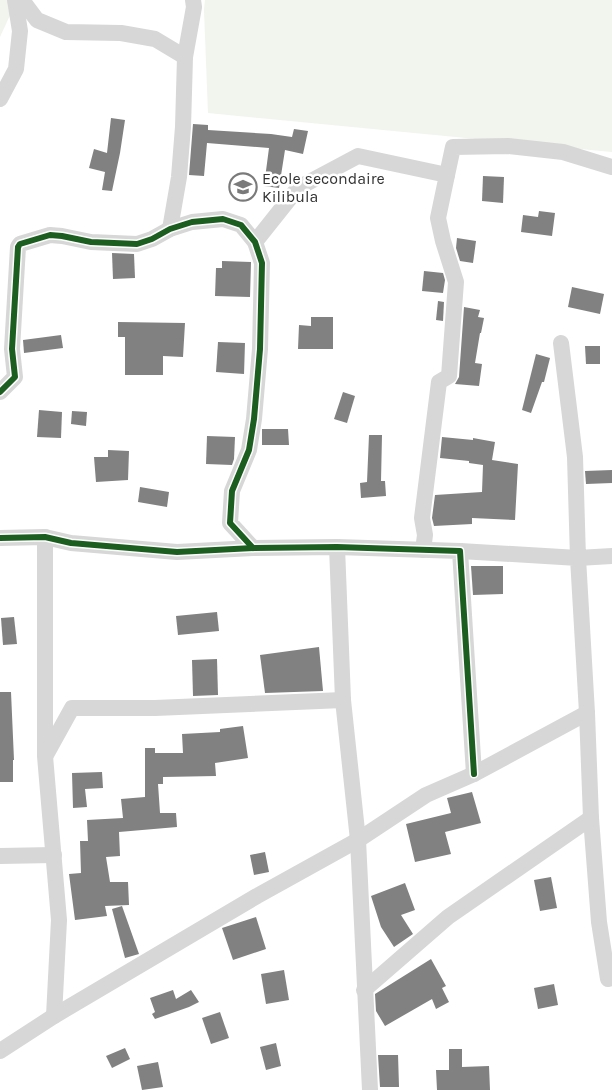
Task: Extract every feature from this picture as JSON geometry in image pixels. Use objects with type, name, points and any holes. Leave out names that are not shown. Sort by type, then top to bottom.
[{"type":"street","points":[[0,99],[16,69],[20,31],[15,0]]},
{"type":"street","points":[[22,0],[37,20],[66,32],[121,32],[155,39],[185,57]]},
{"type":"street","points":[[170,229],[183,127],[185,57],[194,7],[192,0]]},
{"type":"street","points":[[423,550],[425,535],[422,518],[439,382],[449,376],[456,282],[438,218],[453,147],[508,146],[563,152],[612,167]]},
{"type":"street","points":[[255,242],[298,188],[358,156],[447,176]]},
{"type":"street","points":[[0,392],[15,377],[12,350],[18,247],[20,244],[50,235],[92,242],[137,244],[152,239],[170,229],[192,222],[223,219],[241,224],[255,242],[262,263],[260,349],[254,420],[249,450],[232,491],[230,524],[253,548]]},
{"type":"street","points":[[561,343],[575,457],[591,818],[599,922],[608,979],[612,978]]},
{"type":"street","points":[[0,538],[45,538],[71,543],[177,552],[253,548],[337,547],[460,551],[578,558],[612,556]]},
{"type":"street","points":[[45,538],[46,756],[59,920],[54,1016]]},
{"type":"street","points":[[337,547],[343,700],[358,840],[370,1090]]},
{"type":"street","points":[[460,551],[474,774]]},
{"type":"street","points":[[46,756],[72,708],[155,708],[343,700]]},
{"type":"street","points":[[0,1051],[54,1016],[257,896],[358,840],[426,795],[474,774],[587,713]]},
{"type":"street","points":[[364,990],[448,917],[591,818]]},
{"type":"street","points":[[0,856],[54,855]]},
{"type":"shaded area","points":[[0,0],[17,0],[0,37]]},
{"type":"shaded area","points":[[205,0],[612,0],[612,152],[208,113]]},
{"type":"building","points":[[111,118],[125,120],[112,191],[102,190],[105,172],[89,168],[94,149],[107,153]]},
{"type":"building","points":[[193,124],[208,125],[208,130],[292,137],[294,129],[308,131],[303,154],[285,150],[279,188],[264,186],[269,148],[207,143],[204,176],[189,175]]},
{"type":"building","points":[[483,176],[504,177],[503,203],[482,201]]},
{"type":"building","points":[[539,211],[555,213],[552,236],[521,232],[523,215],[538,217]]},
{"type":"building","points":[[457,238],[476,241],[473,263],[460,261],[456,248]]},
{"type":"building","points":[[112,253],[134,254],[135,278],[113,279]]},
{"type":"building","points":[[222,261],[251,262],[250,297],[215,296],[216,268],[222,268]]},
{"type":"building","points":[[424,271],[443,273],[445,280],[443,293],[422,291]]},
{"type":"building","points":[[572,287],[604,294],[600,314],[568,307]]},
{"type":"building","points":[[438,301],[444,302],[443,321],[436,320]]},
{"type":"building","points":[[464,307],[480,310],[478,317],[484,318],[475,363],[482,364],[479,386],[455,384],[459,377]]},
{"type":"building","points":[[311,317],[333,317],[333,349],[298,349],[299,325],[311,326]]},
{"type":"building","points":[[118,322],[185,323],[183,357],[163,356],[163,375],[125,375],[125,337],[118,337]]},
{"type":"building","points":[[61,335],[63,348],[24,353],[23,340]]},
{"type":"building","points":[[218,342],[245,343],[244,374],[216,372]]},
{"type":"building","points":[[585,346],[600,346],[600,364],[586,364]]},
{"type":"building","points":[[536,354],[550,358],[544,382],[542,382],[531,413],[522,410]]},
{"type":"building","points":[[343,392],[355,396],[347,423],[334,419]]},
{"type":"building","points":[[39,410],[62,412],[61,438],[37,437]]},
{"type":"building","points":[[72,411],[87,412],[86,426],[71,424]]},
{"type":"building","points":[[262,429],[288,429],[289,445],[262,445]]},
{"type":"building","points":[[369,435],[382,435],[381,481],[385,481],[386,496],[361,498],[360,483],[367,482]]},
{"type":"building","points":[[207,436],[235,437],[232,465],[206,464]]},
{"type":"building","points":[[442,437],[473,440],[473,438],[495,442],[492,460],[518,464],[515,520],[472,518],[472,524],[434,526],[432,518],[435,495],[482,492],[483,465],[469,463],[469,461],[440,458]]},
{"type":"building","points":[[108,450],[129,451],[128,480],[96,482],[94,457],[108,457]]},
{"type":"building","points":[[612,470],[612,483],[586,484],[585,471]]},
{"type":"building","points":[[140,487],[169,492],[167,507],[138,502]]},
{"type":"building","points":[[471,566],[503,566],[503,594],[473,595]]},
{"type":"building","points":[[217,612],[219,631],[178,635],[176,616]]},
{"type":"building","points":[[14,617],[17,644],[3,645],[1,618]]},
{"type":"building","points":[[319,647],[323,691],[265,693],[260,655]]},
{"type":"building","points":[[217,659],[218,695],[193,696],[192,660]]},
{"type":"building","points":[[0,692],[11,692],[13,782],[0,782]]},
{"type":"building","points":[[243,726],[248,758],[215,763],[216,776],[163,777],[163,784],[158,784],[160,813],[176,813],[177,827],[119,832],[120,856],[106,857],[110,882],[128,882],[129,905],[105,906],[107,916],[75,920],[69,874],[81,873],[80,841],[88,841],[87,820],[123,818],[121,799],[145,797],[145,748],[155,748],[155,753],[183,753],[182,734],[220,732],[220,729]]},
{"type":"building","points":[[102,772],[103,788],[85,789],[87,807],[73,808],[72,773]]},
{"type":"building","points":[[472,792],[481,823],[445,832],[451,854],[415,862],[406,824],[451,813],[447,798]]},
{"type":"building","points":[[265,852],[269,872],[254,875],[250,855]]},
{"type":"building","points":[[551,877],[557,908],[540,911],[534,880]]},
{"type":"building","points":[[405,883],[415,910],[401,915],[413,934],[394,947],[381,927],[371,896]]},
{"type":"building","points":[[122,906],[139,954],[125,958],[112,909]]},
{"type":"building","points":[[256,917],[266,949],[233,960],[222,928]]},
{"type":"building","points":[[431,959],[446,986],[442,988],[449,1002],[436,1009],[432,999],[385,1026],[376,1011],[375,994]]},
{"type":"building","points":[[284,970],[289,1000],[266,1004],[261,974]]},
{"type":"building","points":[[554,984],[558,1005],[538,1009],[534,988]]},
{"type":"building","points":[[173,990],[176,999],[191,990],[199,1002],[155,1019],[152,1014],[155,1012],[150,998]]},
{"type":"building","points":[[220,1012],[229,1038],[211,1044],[202,1018]]},
{"type":"building","points":[[276,1043],[281,1066],[266,1070],[260,1047]]},
{"type":"building","points":[[125,1048],[130,1059],[112,1068],[106,1056]]},
{"type":"building","points":[[449,1049],[462,1049],[462,1067],[489,1066],[490,1090],[437,1090],[436,1070],[449,1070]]},
{"type":"building","points":[[378,1055],[398,1055],[399,1087],[380,1087]]},
{"type":"building","points":[[158,1062],[163,1087],[142,1090],[137,1066]]},
{"type":"cycle path","points":[[0,392],[15,377],[12,349],[18,247],[20,244],[50,235],[91,242],[137,244],[152,239],[170,229],[192,222],[223,219],[241,225],[255,242],[262,263],[260,349],[254,419],[249,450],[232,491],[230,523],[253,548]]},
{"type":"cycle path","points":[[0,538],[45,537],[71,543],[177,552],[253,548],[337,547],[460,551],[474,774]]},
{"type":"place","name":"Ecole secondaire Kilibula","points":[[243,187]]}]
